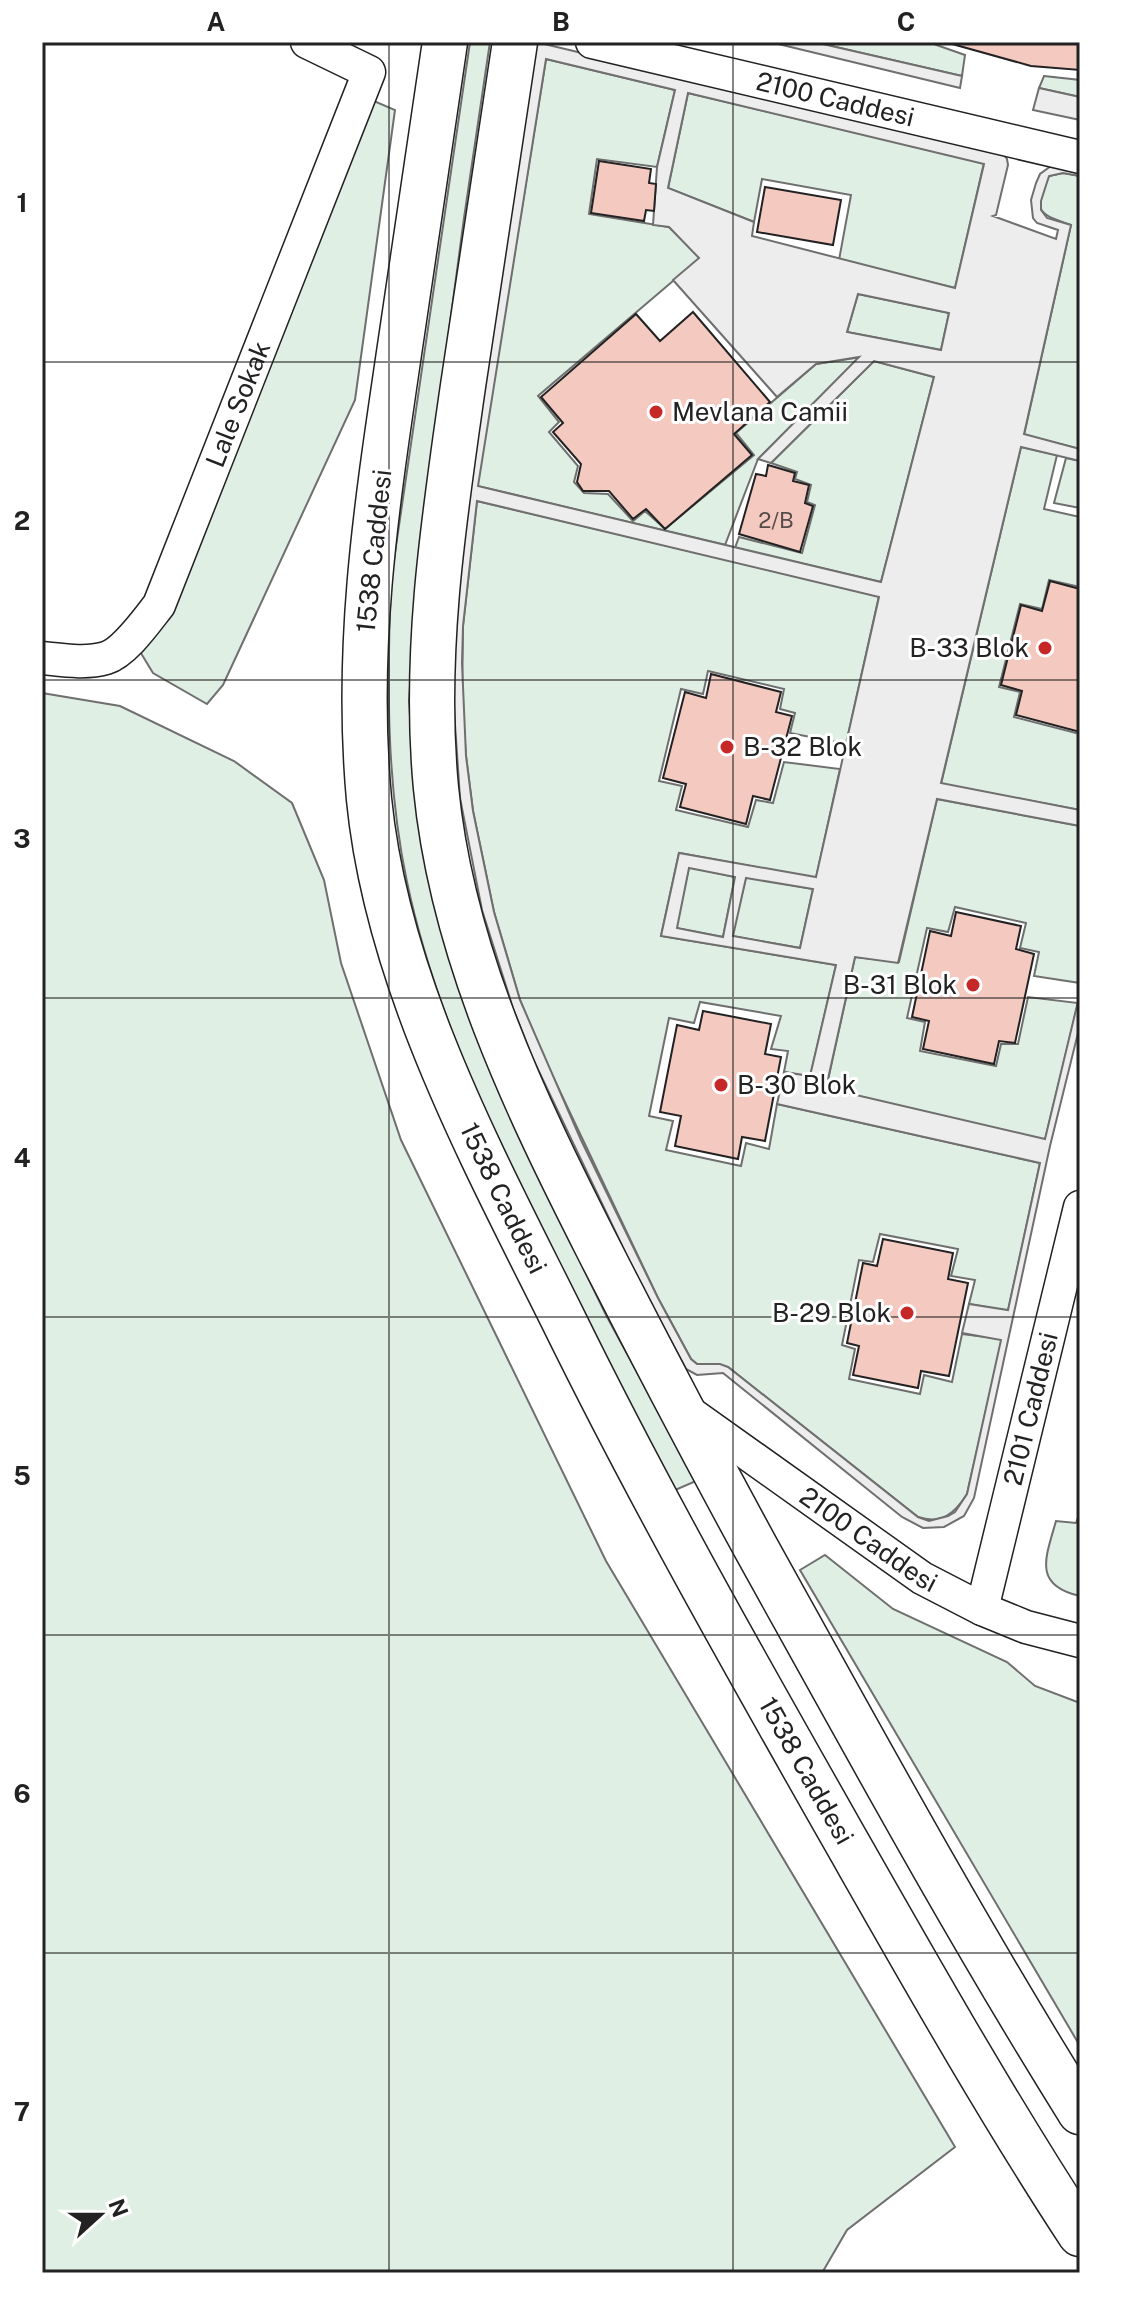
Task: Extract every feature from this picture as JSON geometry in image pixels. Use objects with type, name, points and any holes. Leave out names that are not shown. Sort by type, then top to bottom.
[{"type":"main road","name":"1538 Caddesi","points":[[445,42],[372,543],[366,628],[365,731],[370,805],[393,921],[414,988],[477,1146],[625,1446],[948,2020],[1080,2234]]},
{"type":"main road","points":[[515,42],[448,490],[436,599],[431,719],[436,793],[450,875],[471,960],[496,1030],[573,1199],[676,1403],[958,1909],[1080,2112]]},
{"type":"street","name":"Lale Sokak","points":[[42,658],[80,661],[107,658],[135,634],[159,605],[369,72],[307,42]]},
{"type":"street","name":"2100 Caddesi","points":[[592,42],[1080,157]]},
{"type":"street","name":"2101 Caddesi","points":[[982,1609],[1080,1207]]},
{"type":"street","name":"2100 Caddesi","points":[[676,1403],[922,1578],[982,1609],[1026,1627],[1080,1641]]},
{"type":"green space","points":[[470,42],[490,42],[418,564],[409,701],[413,761],[435,896],[462,998],[506,1108],[606,1315],[696,1481],[673,1491],[533,1213],[469,1075],[450,1028],[419,931],[400,845],[390,732],[391,580]]},
{"type":"green space","points":[[814,42],[928,42],[965,55],[962,76]]},
{"type":"green space","points":[[546,59],[675,90],[657,167],[597,159],[589,214],[669,227],[700,258],[538,396],[559,422],[549,432],[578,466],[574,482],[584,493],[608,494],[633,521],[645,511],[665,529],[754,455],[736,433],[816,364],[861,357],[758,459],[725,545],[477,486]]},
{"type":"green space","points":[[1044,76],[1080,80],[1080,97],[1039,88]]},
{"type":"green space","points":[[688,93],[984,163],[955,288],[839,260],[851,195],[762,179],[754,222],[668,188]]},
{"type":"green space","points":[[367,98],[395,110],[355,400],[223,685],[207,704],[153,673],[136,645]]},
{"type":"green space","points":[[1063,173],[1080,176],[1080,449],[1024,435],[1071,225],[1045,214],[1041,210],[1041,197],[1049,176]]},
{"type":"green space","points":[[858,294],[949,313],[941,350],[847,332]]},
{"type":"green space","points":[[874,361],[934,377],[881,582],[735,548],[739,537],[802,553],[815,505],[807,502],[811,485],[795,479],[797,472],[771,463]]},
{"type":"green space","points":[[1021,447],[1057,455],[1044,509],[1080,517],[1080,587],[1049,580],[1042,609],[1020,604],[999,687],[1020,692],[1014,717],[1080,734],[1080,810],[941,784]]},
{"type":"green space","points":[[1066,458],[1080,461],[1080,508],[1054,503]]},
{"type":"green space","points":[[477,501],[879,596],[846,744],[790,733],[795,713],[780,709],[784,689],[708,671],[703,694],[681,689],[659,781],[682,786],[676,810],[748,827],[756,800],[773,803],[784,762],[840,769],[816,878],[679,853],[661,936],[836,965],[810,1077],[784,1072],[788,1051],[771,1049],[781,1016],[700,1002],[694,1023],[669,1018],[649,1116],[673,1121],[666,1150],[741,1166],[746,1143],[769,1149],[777,1104],[1040,1163],[1008,1311],[969,1304],[975,1280],[951,1276],[958,1249],[880,1234],[873,1262],[859,1260],[842,1345],[855,1349],[849,1379],[920,1394],[924,1375],[952,1382],[962,1334],[1002,1339],[967,1494],[947,1516],[934,1519],[918,1517],[728,1367],[697,1364],[691,1359],[658,1298],[545,1060],[520,1000],[494,912],[473,811],[466,756],[462,701],[463,626]]},
{"type":"green space","points":[[42,693],[120,706],[234,761],[292,803],[324,880],[341,963],[401,1140],[606,1561],[955,2147],[847,2230],[822,2273],[42,2273]]},
{"type":"green space","points":[[937,799],[1080,826],[1080,983],[1034,976],[1039,952],[1020,948],[1026,923],[955,907],[948,932],[927,928],[907,1018],[925,1022],[920,1051],[996,1066],[1001,1044],[1018,1044],[1028,997],[1078,1003],[1045,1140],[826,1089],[855,957],[899,962]]},
{"type":"green space","points":[[689,867],[735,877],[723,937],[676,928]]},
{"type":"green space","points":[[746,877],[813,889],[800,948],[732,936]]},
{"type":"green space","points":[[1080,1512],[1080,1596],[1055,1585],[1046,1568],[1056,1521],[1076,1523]]},
{"type":"green space","points":[[825,1555],[893,1609],[1007,1662],[1035,1686],[1080,1703],[1080,2046],[800,1570]]},
{"type":"shaded area","points":[[536,42],[1003,154],[1008,165],[996,215],[993,216],[1056,239],[1058,230],[1037,223],[1033,218],[1031,200],[1036,183],[1040,174],[1051,166],[1080,168],[1080,176],[1063,173],[1049,176],[1041,201],[1041,210],[1047,218],[1071,225],[1024,434],[1080,449],[1080,461],[1021,447],[941,783],[1080,810],[1080,826],[937,799],[898,963],[855,957],[826,1088],[1045,1139],[1080,993],[1080,1025],[1050,1146],[974,1498],[964,1516],[944,1527],[923,1528],[902,1517],[723,1373],[697,1375],[686,1369],[639,1281],[533,1059],[513,1008],[482,910],[460,798],[453,695],[454,643],[469,483]],"holes":[[[546,59],[675,90],[657,167],[653,225],[669,227],[699,258],[673,280],[777,397],[816,364],[859,357],[758,459],[771,463],[874,361],[934,377],[881,582],[478,486]],[[688,93],[984,164],[955,288],[752,236],[754,222],[668,188]],[[858,294],[949,313],[941,350],[847,332]],[[477,501],[879,597],[816,877],[679,853],[661,936],[836,965],[810,1076],[784,1072],[777,1104],[1040,1163],[1008,1310],[969,1304],[962,1333],[1001,1340],[967,1494],[955,1512],[929,1521],[918,1517],[728,1367],[697,1364],[691,1359],[581,1140],[520,1000],[494,912],[473,811],[466,756],[463,626]],[[689,868],[735,877],[723,937],[677,928]],[[746,878],[813,889],[800,948],[733,936]]]},
{"type":"shaded area","points":[[770,42],[814,42],[962,76],[960,88]]},
{"type":"shaded area","points":[[1039,88],[1080,97],[1080,120],[1033,110]]},
{"type":"building","points":[[945,42],[1080,42],[1080,70],[1031,66]]},
{"type":"building","points":[[599,161],[651,169],[649,183],[656,184],[654,211],[646,210],[644,221],[591,213]]},
{"type":"building","points":[[765,187],[841,200],[833,245],[757,232]]},
{"type":"building","name":"Mevlana Camii","points":[[693,312],[770,402],[734,434],[752,455],[665,529],[646,509],[633,519],[609,491],[583,491],[577,482],[581,464],[553,432],[563,423],[541,397],[636,314],[660,341]]},
{"type":"building","points":[[768,465],[795,473],[793,481],[809,485],[805,503],[813,506],[800,552],[739,534],[756,474],[766,476]]},
{"type":"building","name":"B-33 Blok","points":[[1050,581],[1080,589],[1080,732],[1016,715],[1022,691],[1001,685],[1021,605],[1042,611]]},
{"type":"building","name":"B-32 Blok","points":[[711,674],[781,692],[776,712],[792,716],[770,800],[753,796],[746,824],[680,807],[686,784],[663,778],[685,692],[706,698]]},
{"type":"building","name":"B-31 Blok","points":[[956,912],[1021,926],[1016,949],[1034,954],[1015,1043],[999,1041],[994,1064],[923,1049],[929,1021],[912,1017],[930,931],[951,936]]},
{"type":"building","name":"B-30 Blok","points":[[703,1011],[771,1024],[765,1054],[781,1057],[765,1141],[742,1137],[738,1159],[675,1146],[681,1116],[660,1112],[677,1025],[699,1030]]},
{"type":"building","name":"B-29 Blok","points":[[883,1239],[953,1253],[948,1279],[968,1283],[949,1376],[921,1371],[918,1388],[853,1375],[859,1346],[847,1343],[863,1263],[877,1266]]},
{"type":"place","name":"Mevlana Camii","points":[[656,412]]},
{"type":"place","name":"B-33 Blok","points":[[1045,648]]},
{"type":"place","name":"B-32 Blok","points":[[727,747]]},
{"type":"place","name":"B-31 Blok","points":[[973,985]]},
{"type":"place","name":"B-30 Blok","points":[[721,1085]]},
{"type":"place","name":"B-29 Blok","points":[[907,1313]]}]
